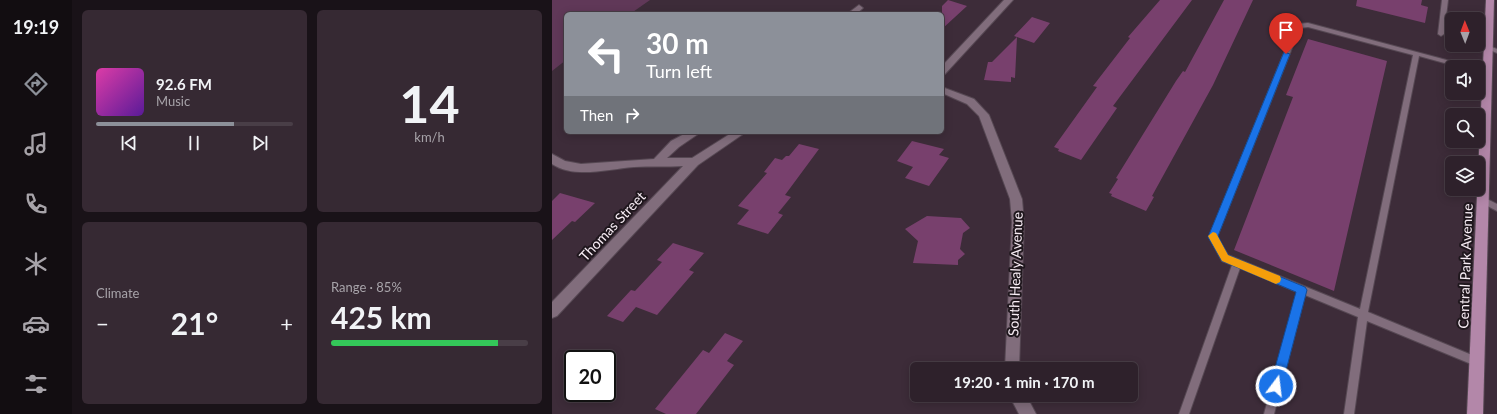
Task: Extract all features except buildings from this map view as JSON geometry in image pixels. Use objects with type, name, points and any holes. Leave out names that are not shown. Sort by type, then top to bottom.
[{"type":"main road","name":"Central Park Avenue","points":[[1485,67],[1493,49],[1490,0]]},
{"type":"main road","name":"Central Park Avenue","points":[[1475,414],[1483,200],[1483,100]]},
{"type":"street","points":[[944,70],[1009,0]]},
{"type":"street","points":[[854,12],[859,8]]},
{"type":"street","name":"South Healy Avenue","points":[[944,91],[974,102],[979,107],[986,121],[1016,199],[1018,222],[1012,362]]},
{"type":"street","points":[[657,162],[675,144],[692,134]]},
{"type":"street","name":"Thomas Street","points":[[552,312],[694,162],[739,134]]},
{"type":"street","points":[[552,158],[562,165],[581,168],[657,162],[694,162]]},
{"type":"street","points":[[1021,402],[1028,414]]},
{"type":"lane","points":[[1441,34],[1445,0]]},
{"type":"lane","points":[[1445,61],[1308,24],[1298,26],[1213,237],[1225,258],[1476,361]]},
{"type":"lane","points":[[1349,414],[1363,315],[1416,54]]},
{"type":"lane","points":[[1483,200],[1497,208]]},
{"type":"lane","points":[[1184,414],[1237,263]]},
{"type":"lane","points":[[1269,414],[1302,290]]},
{"type":"shaded area","points":[[552,0],[650,0],[633,12],[564,12],[564,62],[552,71]]},
{"type":"slow traffic","points":[[1213,236],[1225,258],[1276,279]]},
{"type":"route","points":[[1276,386],[1302,290],[1225,258],[1213,237],[1286,54]]}]
